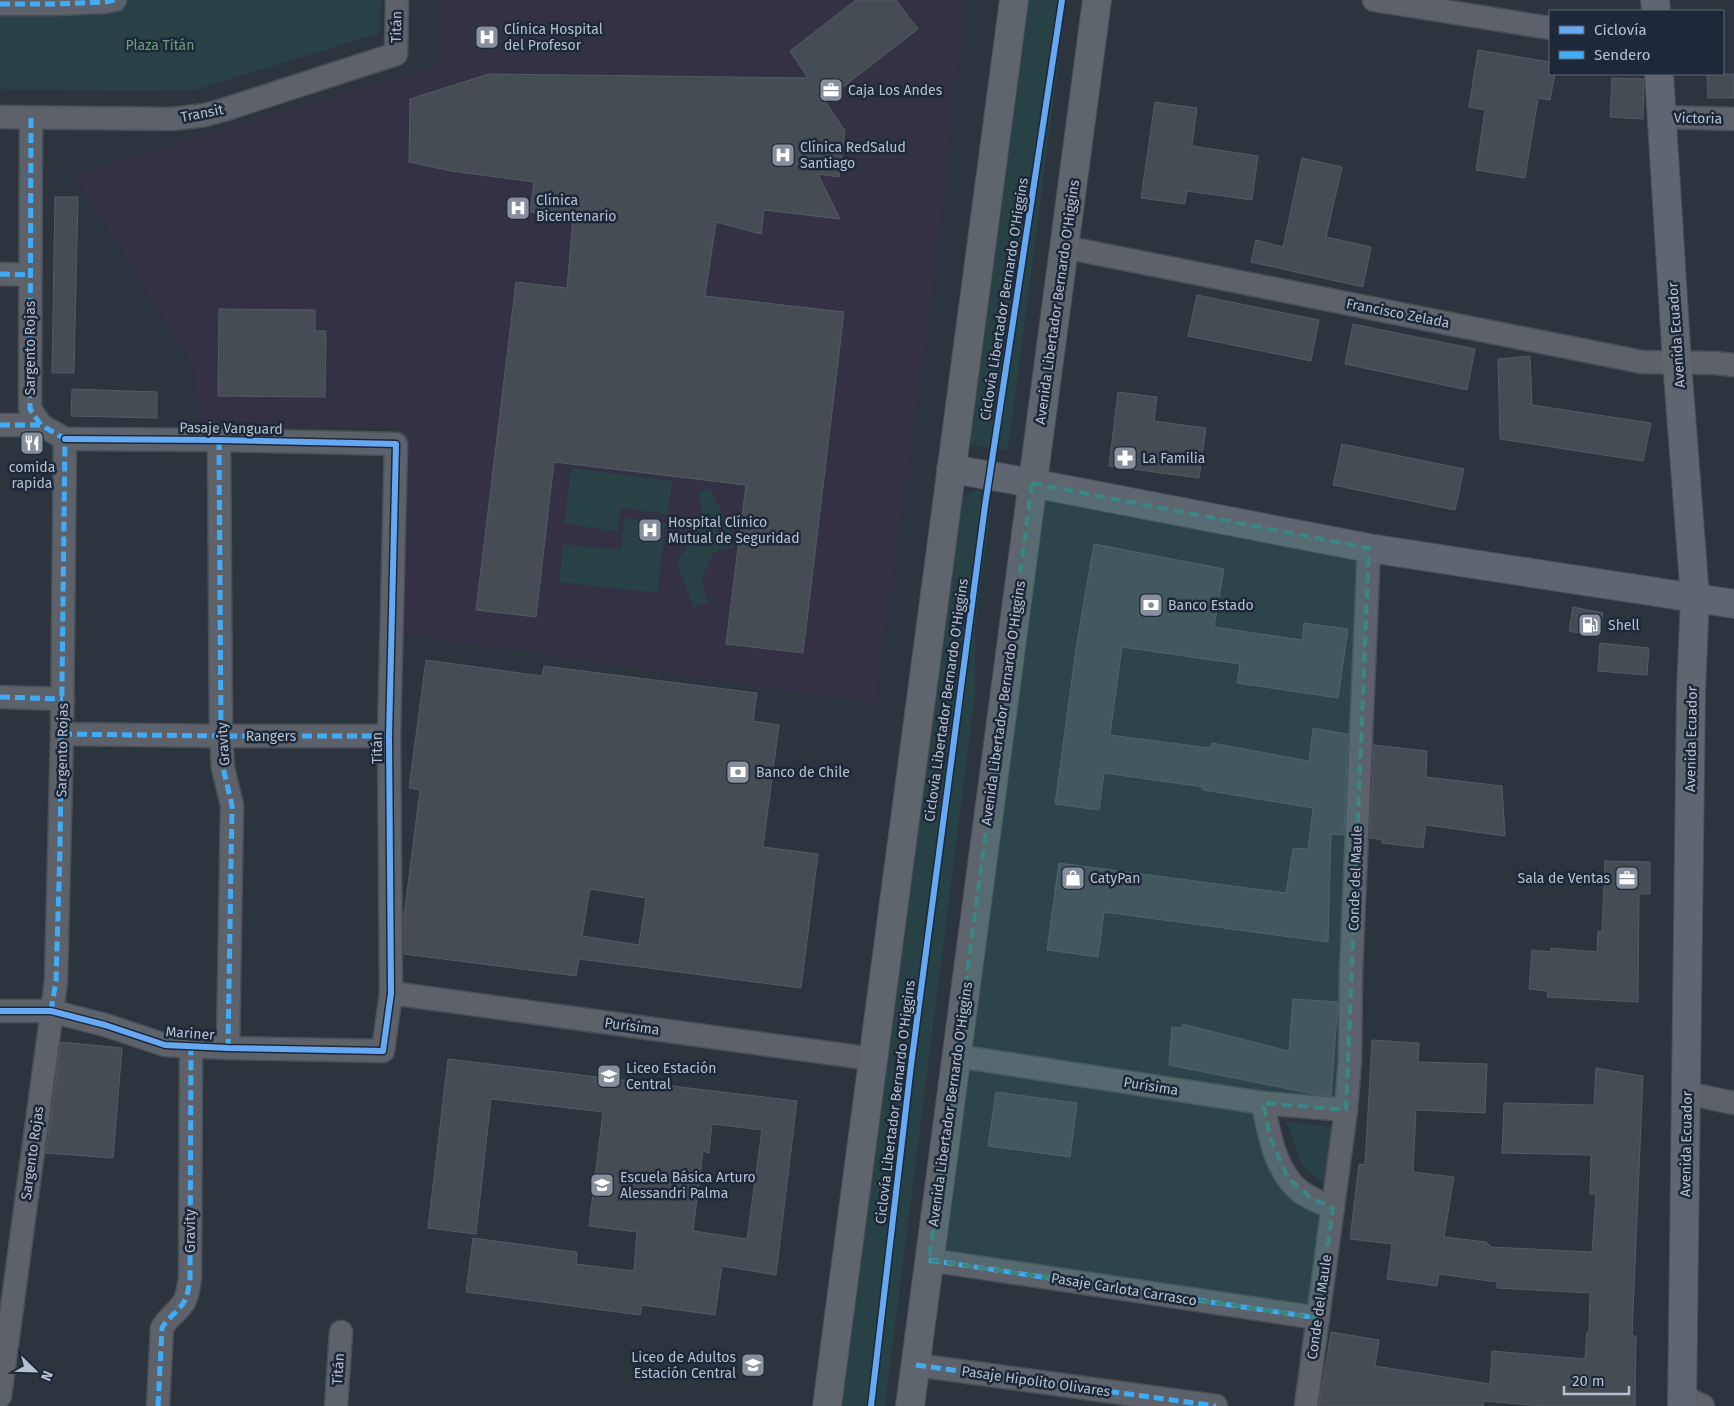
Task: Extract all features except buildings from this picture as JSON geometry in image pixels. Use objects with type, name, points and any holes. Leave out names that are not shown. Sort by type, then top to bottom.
[{"type":"main road","points":[[827,1406],[1014,0]]},
{"type":"main road","name":"Avenida Libertador Bernardo O'Higgins","points":[[910,1406],[1097,0]]},
{"type":"main road","name":"Avenida Ecuador","points":[[1659,75],[1677,362],[1695,597],[1691,691],[1686,1093],[1689,1403]]},
{"type":"main road","points":[[951,469],[1369,548],[1734,604]]},
{"type":"street","points":[[0,4],[105,2],[115,0]]},
{"type":"street","name":"Titán","points":[[396,54],[397,0]]},
{"type":"street","points":[[1374,0],[1549,28]]},
{"type":"street","name":"Transit","points":[[0,117],[172,119],[205,115],[396,54]]},
{"type":"street","name":"Victoria","points":[[1662,117],[1734,119]]},
{"type":"street","name":"Sargento Rojas","points":[[31,118],[30,409],[41,425]]},
{"type":"street","name":"Francisco Zelada","points":[[1064,247],[1642,362],[1714,362],[1734,365]]},
{"type":"street","points":[[0,274],[30,274]]},
{"type":"street","points":[[0,425],[41,425],[66,439]]},
{"type":"street","name":"Sargento Rojas","points":[[0,1396],[56,981],[63,699],[66,439]]},
{"type":"street","name":"Pasaje Vanguard","points":[[66,439],[396,444]]},
{"type":"street","name":"Gravity","points":[[219,440],[221,736],[224,768],[232,805],[228,1048]]},
{"type":"street","name":"Titán","points":[[383,1051],[391,994],[389,736],[396,444]]},
{"type":"street","name":"Conde del Maule","points":[[1306,1406],[1346,1110],[1350,1060],[1351,974],[1369,548]]},
{"type":"street","points":[[0,697],[63,699]]},
{"type":"street","name":"Rangers","points":[[62,734],[389,736]]},
{"type":"street","name":"Purísima","points":[[391,994],[874,1059]]},
{"type":"street","name":"Mariner","points":[[0,1011],[51,1011],[105,1025],[164,1045],[383,1051]]},
{"type":"street","name":"Gravity","points":[[158,1406],[162,1328],[165,1322],[184,1303],[190,1278],[191,1047]]},
{"type":"street","name":"Purísima","points":[[957,1056],[1263,1103],[1346,1110]]},
{"type":"street","points":[[1686,1093],[1734,1103]]},
{"type":"street","points":[[1263,1103],[1271,1140],[1288,1178],[1299,1190],[1333,1208]]},
{"type":"street","name":"Pasaje Carlota Carrasco","points":[[930,1260],[1318,1318]]},
{"type":"street","name":"Titán","points":[[336,1406],[341,1332]]},
{"type":"street","name":"Pasaje Hipolito Olivares","points":[[916,1365],[1216,1406]]},
{"type":"highlighted area","points":[[1032,483],[1369,548],[1346,1110],[1263,1103],[1271,1140],[1288,1178],[1311,1198],[1333,1208],[1318,1318],[929,1260]]},
{"type":"shaded area","points":[[441,0],[965,0],[932,300],[875,704],[400,633],[402,428],[198,429],[194,368],[73,174],[440,64]]},
{"type":"green space","name":"Plaza Titán","points":[[0,0],[381,0],[380,33],[191,91],[0,89]]},
{"type":"green space","points":[[1024,0],[1059,0],[1060,53],[1008,450],[969,445],[966,437]]},
{"type":"green space","points":[[571,468],[672,481],[668,514],[621,508],[618,531],[564,524]]},
{"type":"green space","points":[[710,488],[735,539],[733,547],[713,553],[701,581],[708,602],[694,608],[679,569],[679,559],[703,517],[698,493]]},
{"type":"green space","points":[[977,490],[987,496],[991,508],[975,627],[975,695],[885,1406],[837,1406],[959,505],[965,496]]},
{"type":"green space","points":[[624,518],[665,523],[658,593],[559,582],[563,544],[621,550]]},
{"type":"green space","points":[[1286,1121],[1331,1127],[1324,1184],[1302,1165]]},
{"type":"marked path","points":[[0,4],[56,4],[115,0]]},
{"type":"marked path","points":[[31,118],[30,409],[41,425],[65,439]]},
{"type":"marked path","points":[[0,274],[30,275]]},
{"type":"marked path","points":[[0,425],[41,425]]},
{"type":"marked path","points":[[51,1011],[56,981],[60,849],[65,439]]},
{"type":"marked path","points":[[219,440],[221,736],[223,768],[232,805],[228,1048]]},
{"type":"marked path","points":[[0,697],[63,699]]},
{"type":"marked path","points":[[62,734],[389,736]]},
{"type":"marked path","points":[[158,1406],[162,1328],[184,1302],[190,1277],[191,1047]]},
{"type":"marked path","points":[[929,1260],[1318,1318]]},
{"type":"marked path","points":[[916,1365],[1216,1406]]},
{"type":"cycle path","name":"Ciclovía Libertador Bernardo O'Higgins","points":[[871,1406],[911,1065],[985,506],[1062,0]]},
{"type":"cycle path","points":[[0,1011],[51,1011],[105,1025],[165,1045],[383,1051],[391,993],[389,736],[396,444],[65,439]]},
{"type":"place","name":"Clínica Hospital del Profesor","points":[[487,37]]},
{"type":"place","name":"Caja Los Andes","points":[[831,90]]},
{"type":"place","name":"Clínica RedSalud Santiago","points":[[783,155]]},
{"type":"place","name":"Clínica Bicentenario","points":[[518,208]]},
{"type":"place","name":"comida rapida","points":[[32,443]]},
{"type":"place","name":"La Familia","points":[[1125,458]]},
{"type":"place","name":"Hospital Clínico Mutual de Seguridad","points":[[650,530]]},
{"type":"place","name":"Banco Estado","points":[[1151,605]]},
{"type":"place","name":"Shell","points":[[1590,625]]},
{"type":"place","name":"Banco de Chile","points":[[738,772]]},
{"type":"place","name":"CatyPan","points":[[1073,878]]},
{"type":"place","name":"Sala de Ventas","points":[[1627,878]]},
{"type":"place","name":"Liceo Estación Central","points":[[609,1076]]},
{"type":"place","name":"Escuela Básica Arturo Alessandri Palma","points":[[602,1185]]},
{"type":"place","name":"Liceo de Adultos Estación Central","points":[[753,1365]]}]
